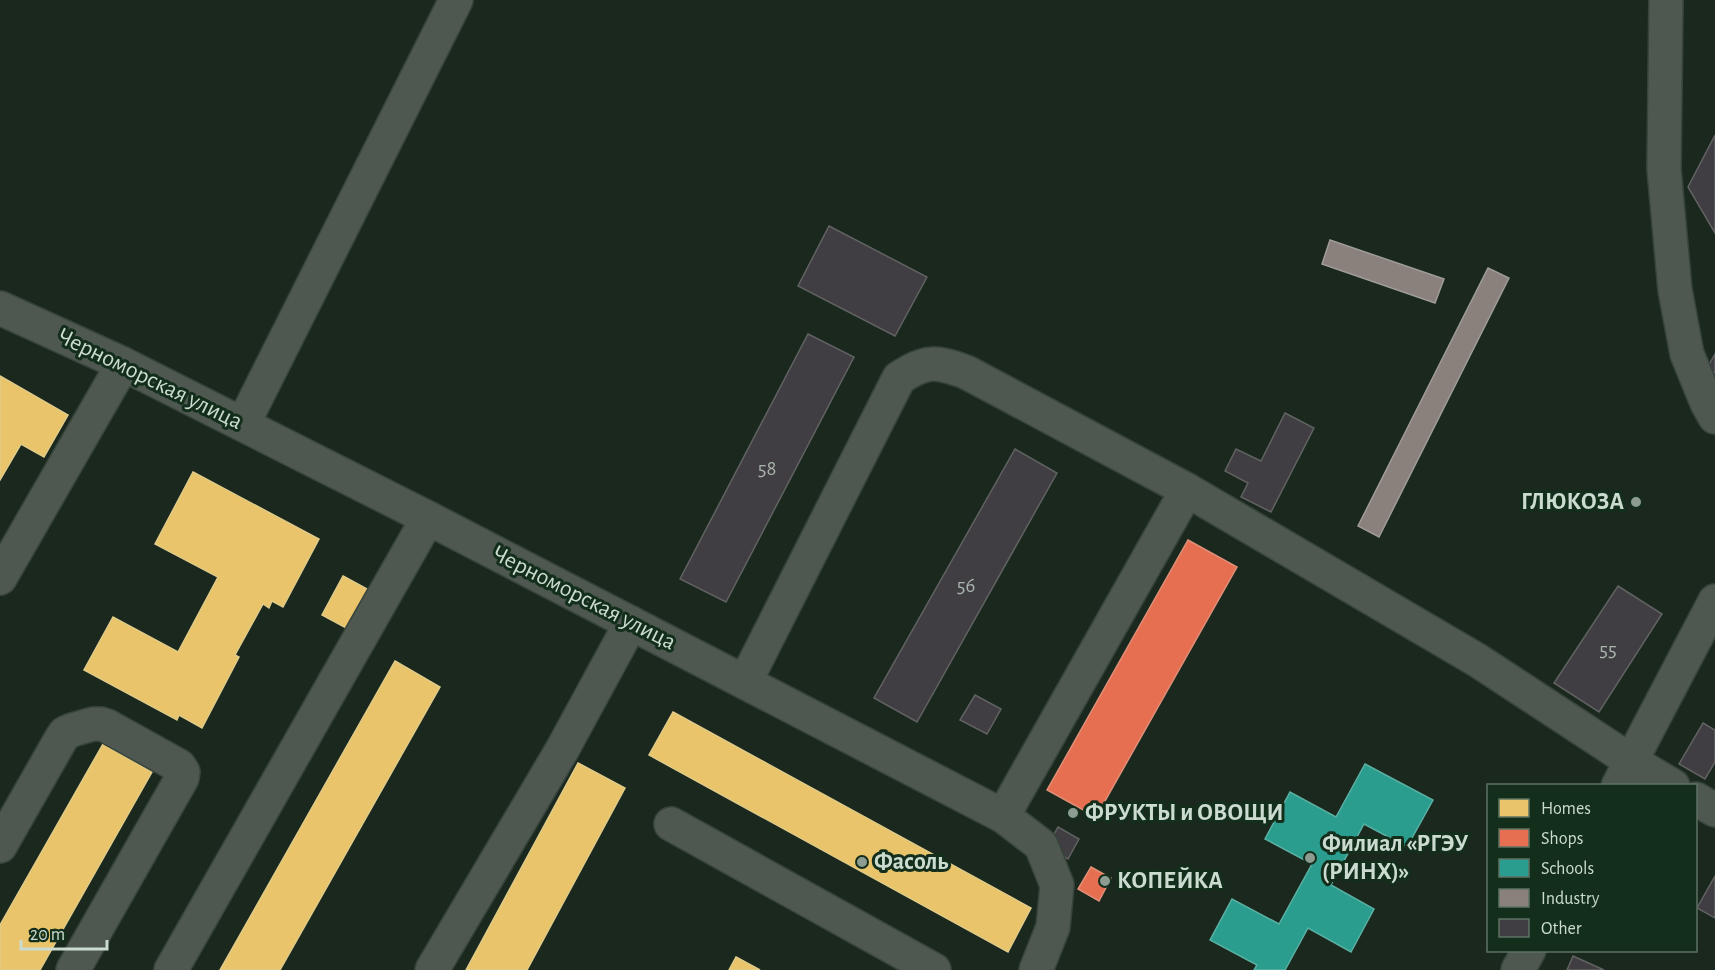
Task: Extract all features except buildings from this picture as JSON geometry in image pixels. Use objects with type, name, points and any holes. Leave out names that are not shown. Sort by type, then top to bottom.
[{"type":"street","points":[[243,424],[456,0]]},
{"type":"street","points":[[1666,0],[1664,169],[1676,290],[1687,354],[1707,404],[1715,417]]},
{"type":"street","name":"Черноморская улица","points":[[0,308],[123,364],[243,424],[1003,816],[1041,845],[1058,885],[1053,927],[1036,970]]},
{"type":"street","points":[[745,682],[899,378],[918,366],[942,363],[966,372],[1187,490],[1477,660],[1625,773],[1666,784]]},
{"type":"street","points":[[0,578],[123,364]]},
{"type":"street","points":[[1003,816],[1187,490]]},
{"type":"street","points":[[171,970],[428,518]]},
{"type":"street","points":[[1625,773],[1715,602]]},
{"type":"street","points":[[432,970],[562,750],[631,623]]},
{"type":"street","points":[[0,846],[61,739],[65,733],[72,730],[93,724],[107,726],[179,766],[183,772],[182,778],[73,970]]},
{"type":"street","points":[[1697,800],[1715,810]]},
{"type":"street","points":[[672,824],[934,970]]},
{"type":"street","points":[[1518,970],[1527,952]]},
{"type":"place","name":"ГЛЮКОЗА","points":[[1636,502]]},
{"type":"place","name":"ФРУКТЫ и ОВОЩИ","points":[[1073,813]]},
{"type":"place","name":"Филиал «РГЭУ (РИНХ)»","points":[[1310,858]]},
{"type":"place","name":"Фасоль","points":[[862,862]]},
{"type":"place","name":"КОПЕЙКА","points":[[1105,881]]}]
